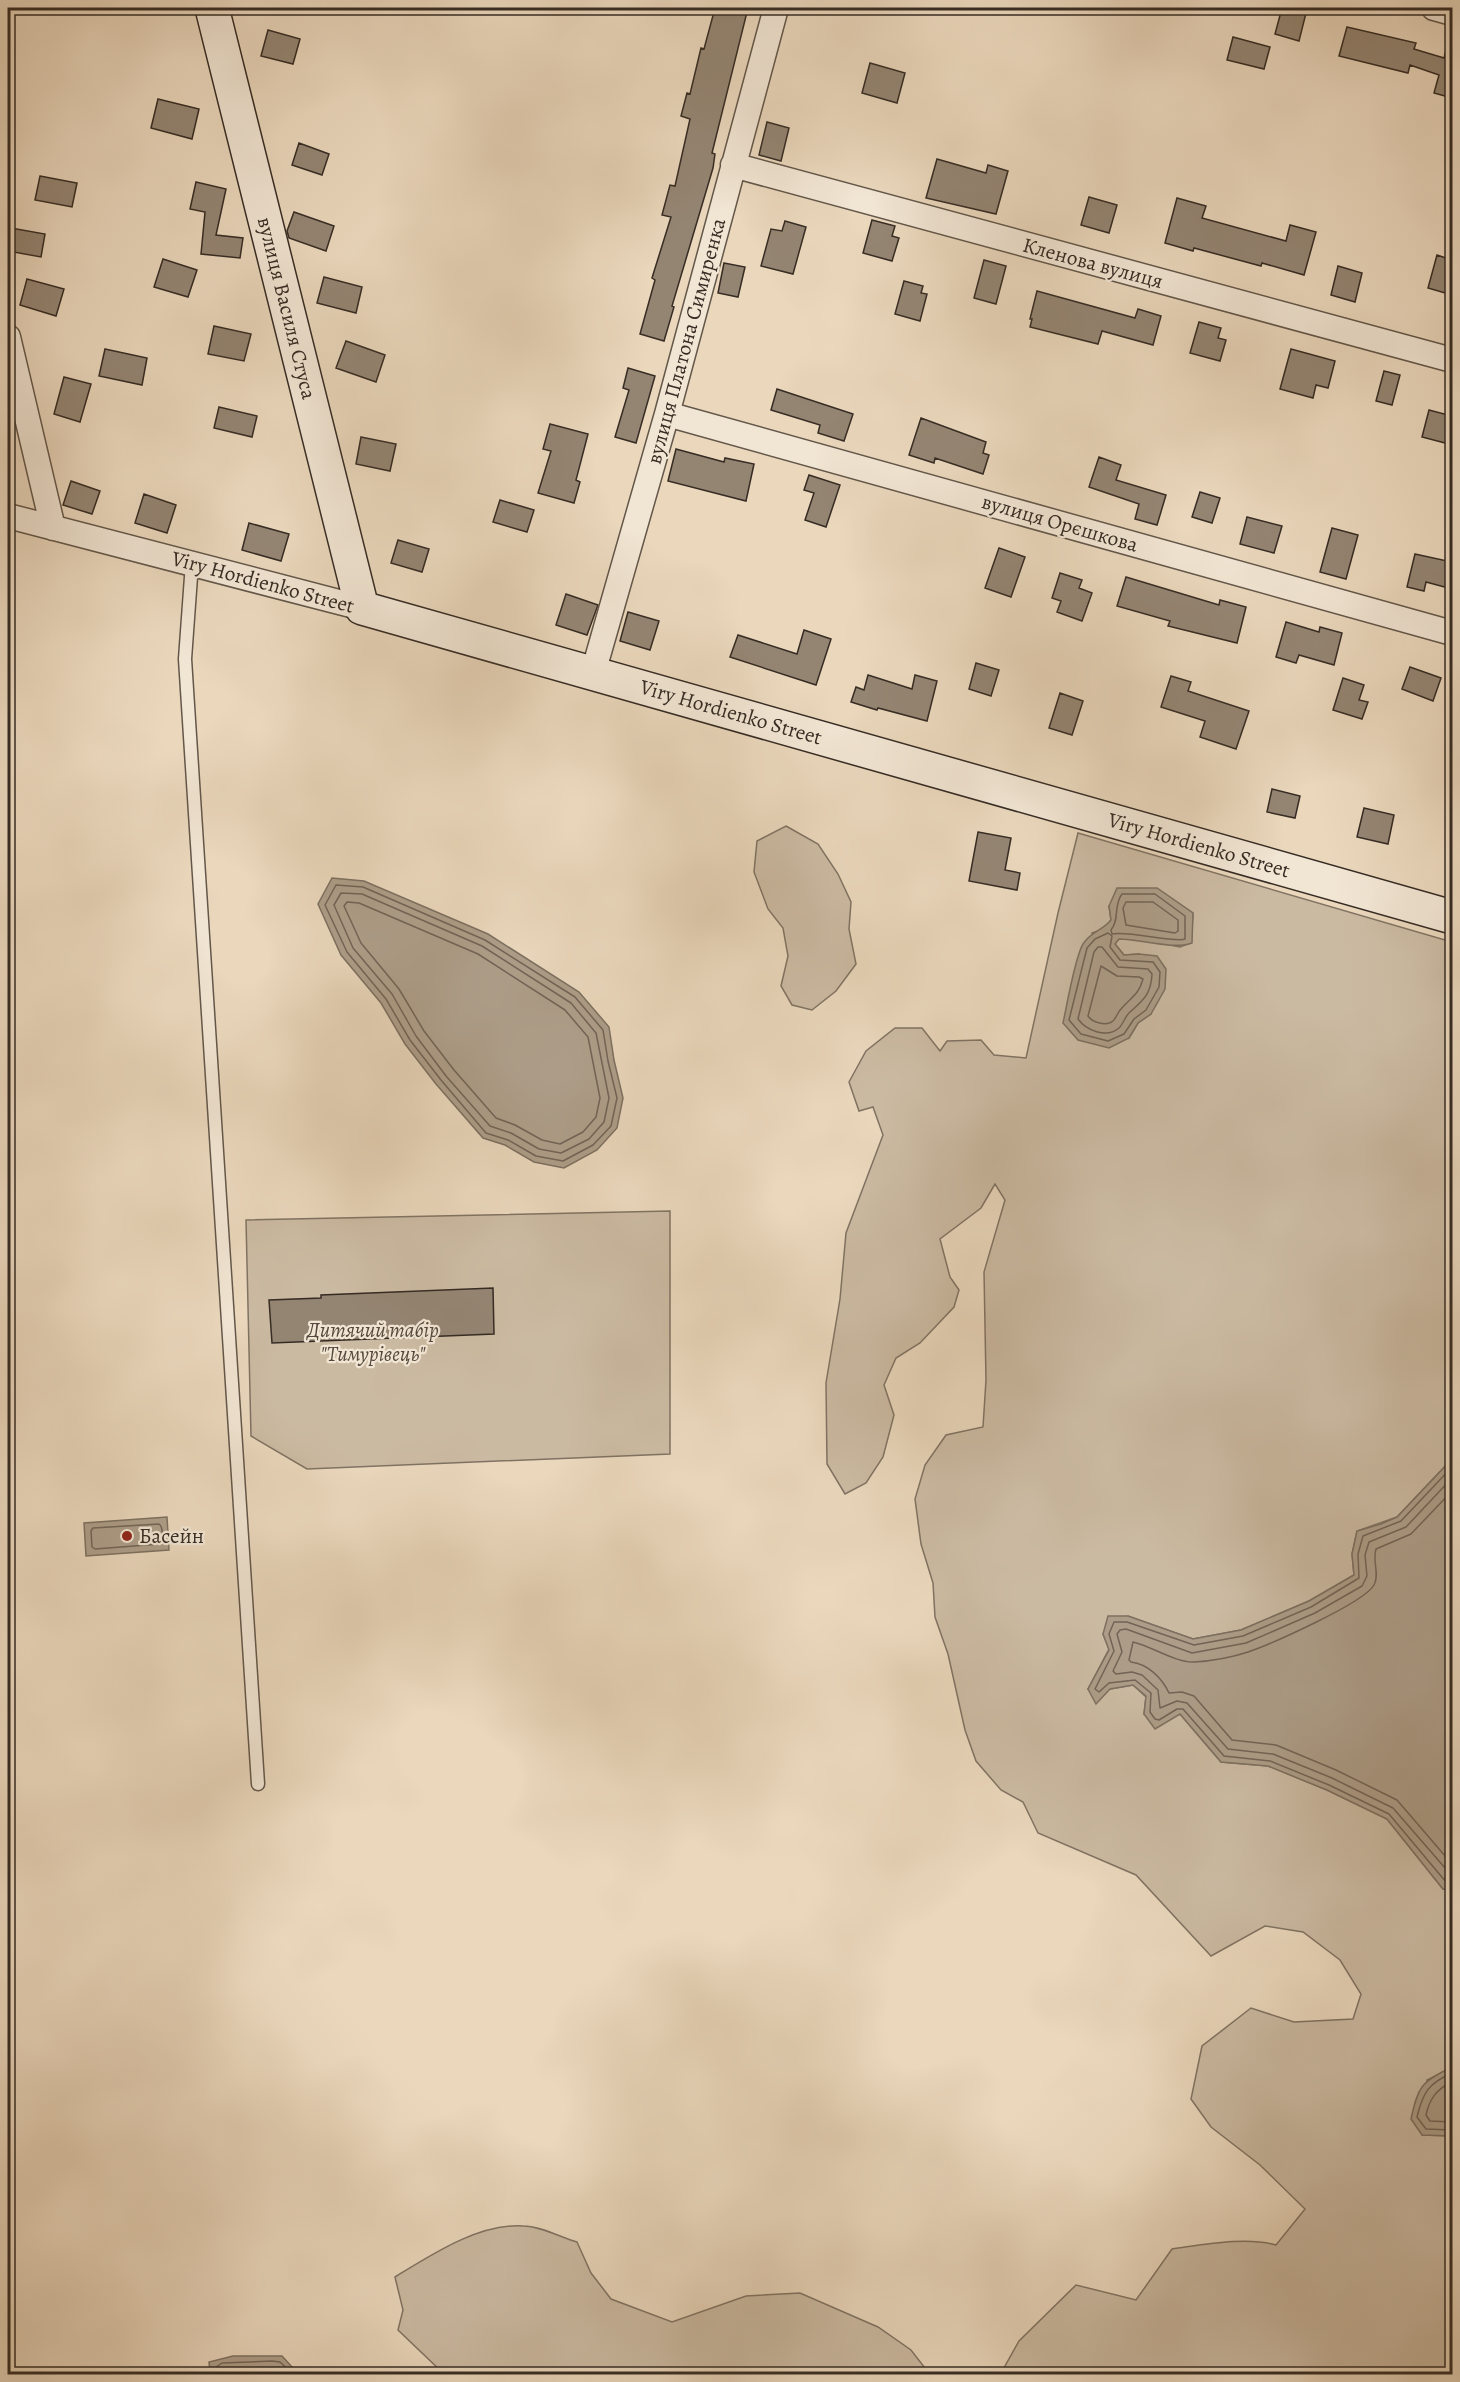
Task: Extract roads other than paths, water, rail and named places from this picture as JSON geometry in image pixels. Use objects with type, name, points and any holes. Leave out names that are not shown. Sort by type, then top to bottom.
[{"type":"street","name":"вулиця Василя Стуса","points":[[212,8],[362,608]]},
{"type":"street","name":"вулиця Платона Симиренка","points":[[593,673],[667,414],[776,8]]},
{"type":"street","points":[[1434,8],[1452,13]]},
{"type":"street","name":"Кленова вулиця","points":[[733,165],[1452,360]]},
{"type":"street","points":[[8,337],[53,528]]},
{"type":"street","name":"вулиця Орєшкова","points":[[667,414],[1452,633]]},
{"type":"street","name":"Viry Hordienko Street","points":[[8,516],[362,608],[1452,917]]},
{"type":"lane","points":[[192,563],[185,659],[258,1784]]},
{"type":"water","points":[[332,878],[364,881],[488,934],[579,992],[609,1027],[623,1098],[617,1128],[597,1150],[564,1168],[534,1162],[505,1145],[483,1138],[436,1084],[405,1044],[381,1003],[341,955],[318,904]]},
{"type":"water","points":[[1117,888],[1157,888],[1193,913],[1192,943],[1167,945],[1119,939],[1115,944],[1124,955],[1157,956],[1166,969],[1165,989],[1151,1014],[1138,1023],[1129,1038],[1109,1048],[1078,1040],[1063,1023],[1080,950],[1089,937],[1111,920],[1109,906]]},
{"type":"water","points":[[1452,1459],[1452,1890],[1443,1889],[1387,1819],[1327,1790],[1268,1766],[1221,1762],[1180,1714],[1155,1729],[1144,1714],[1146,1696],[1133,1685],[1110,1689],[1096,1704],[1088,1689],[1109,1650],[1103,1634],[1108,1616],[1128,1616],[1193,1639],[1241,1630],[1309,1601],[1354,1575],[1352,1554],[1357,1531],[1397,1517]]},
{"type":"water","name":"Басейн","points":[[167,1517],[169,1550],[86,1556],[84,1523]]},
{"type":"water","points":[[1452,2068],[1452,2136],[1422,2135],[1411,2119],[1419,2092],[1433,2077]]},
{"type":"water","points":[[233,2356],[282,2356],[292,2367],[305,2374],[210,2374],[209,2362]]},
{"type":"place","name":"Басейн","points":[[127,1536]]},
{"type":"park label","name":"Дитячий табір \"Тимурівець\"","points":[[373,1342]]}]
